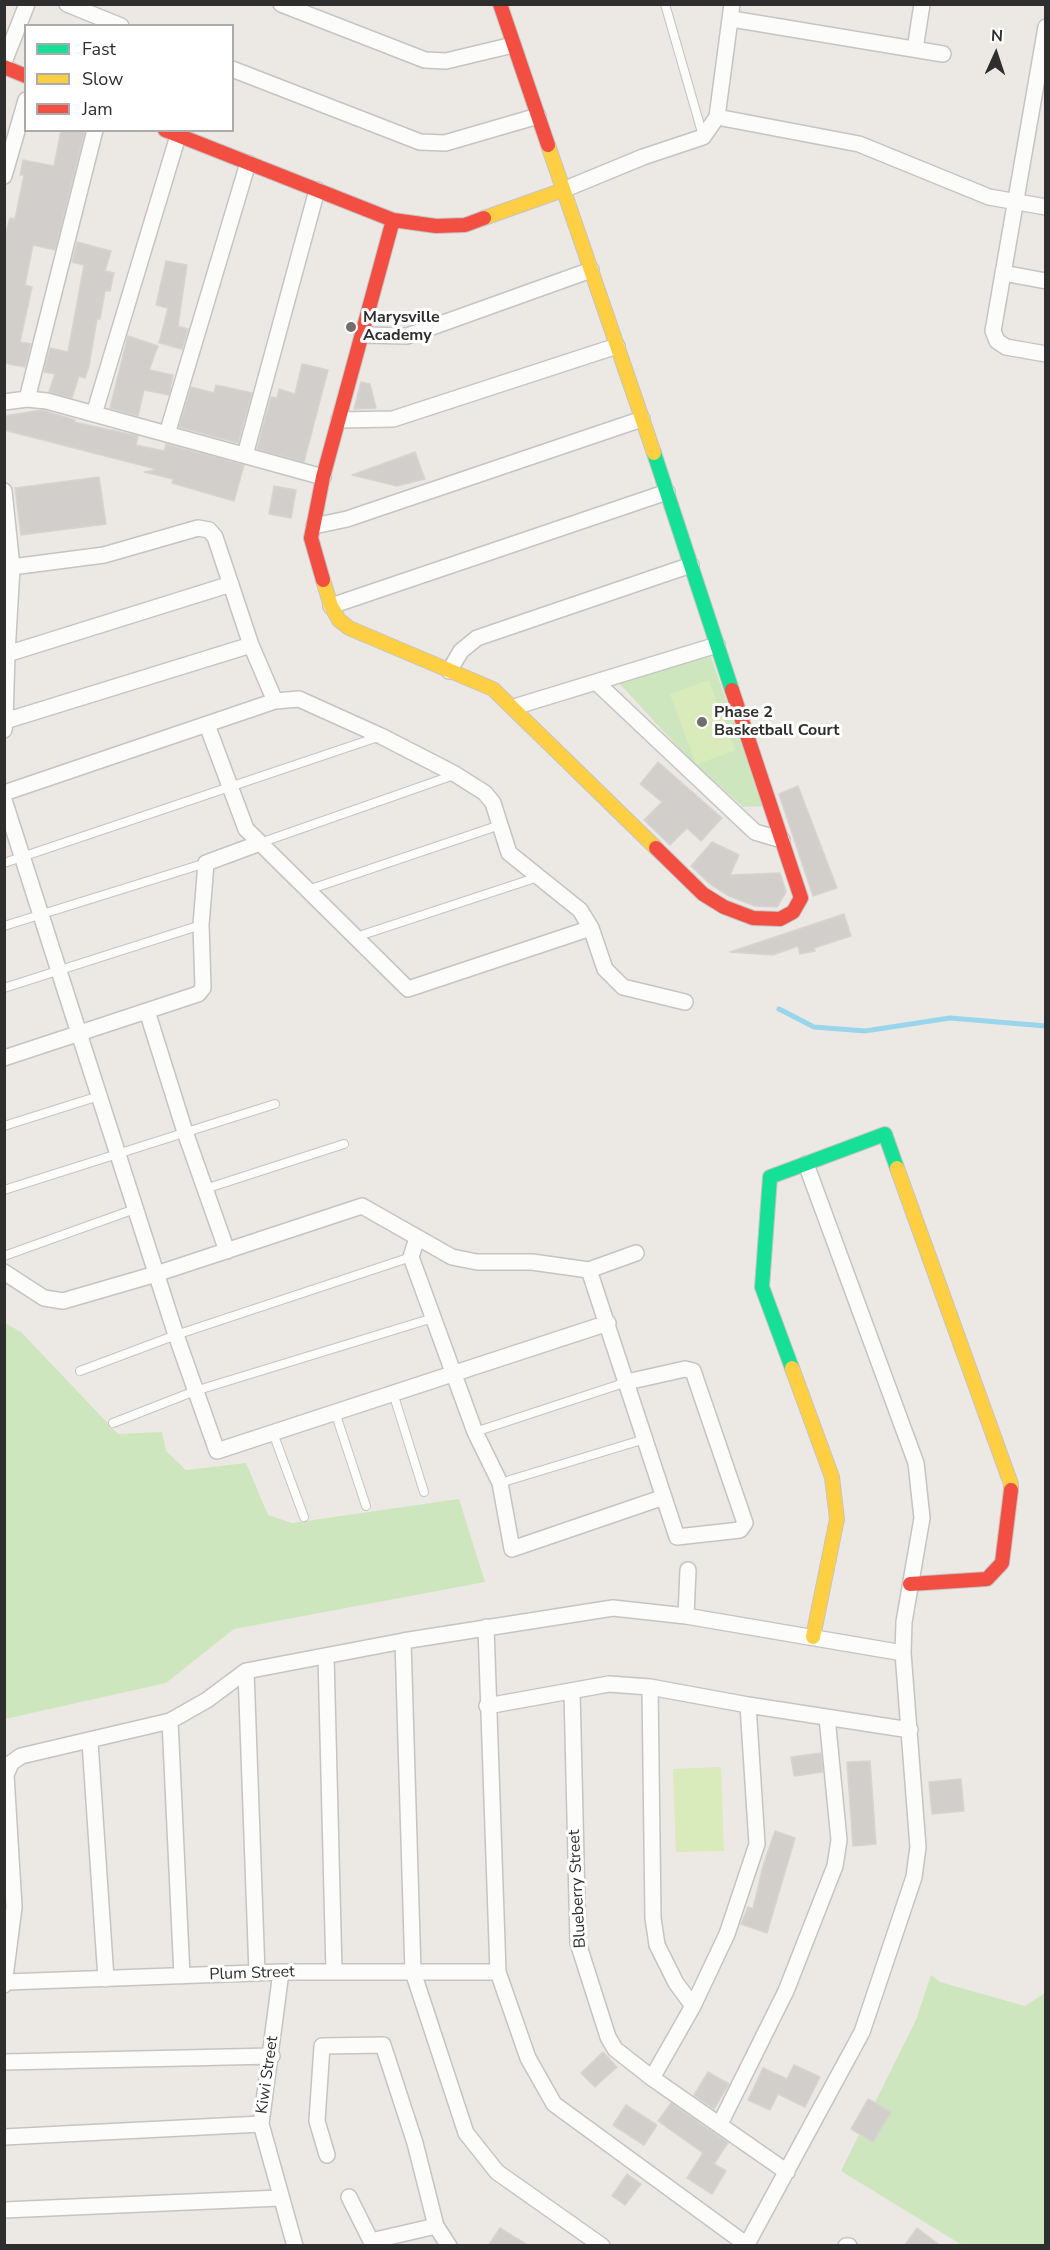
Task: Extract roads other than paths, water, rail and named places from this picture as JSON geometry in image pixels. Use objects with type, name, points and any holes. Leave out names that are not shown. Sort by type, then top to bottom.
[{"type":"street","points":[[4,62],[27,4]]},
{"type":"street","points":[[68,4],[117,24]]},
{"type":"street","points":[[281,4],[425,60],[446,61],[513,45]]},
{"type":"street","points":[[393,220],[323,477],[311,538],[331,606],[339,620],[349,628],[493,689],[703,894],[724,908],[753,918],[780,919],[793,912],[801,898],[668,492],[500,4]]},
{"type":"street","points":[[915,49],[922,4]]},
{"type":"street","points":[[94,414],[172,133],[393,220],[436,226],[465,225],[563,190],[643,157],[703,137],[717,117],[732,12],[943,54]]},
{"type":"street","points":[[1046,27],[993,331],[996,341],[1006,347],[1046,354]]},
{"type":"street","points":[[4,67],[24,75]]},
{"type":"street","points":[[234,70],[420,142],[445,143],[538,116]]},
{"type":"street","points":[[4,176],[24,107]]},
{"type":"street","points":[[717,117],[859,144],[989,196],[1046,207]]},
{"type":"street","points":[[27,399],[94,132]]},
{"type":"street","points":[[167,434],[248,163]]},
{"type":"street","points":[[245,455],[317,190]]},
{"type":"street","points":[[362,335],[406,336],[591,270]]},
{"type":"street","points":[[1003,273],[1046,281]]},
{"type":"street","points":[[339,420],[393,419],[617,346]]},
{"type":"street","points":[[4,402],[27,399],[94,414],[323,477]]},
{"type":"street","points":[[314,526],[347,519],[642,419]]},
{"type":"street","points":[[4,730],[8,568],[5,491]]},
{"type":"street","points":[[331,606],[668,492]]},
{"type":"street","points":[[8,568],[104,555],[198,528],[209,530],[215,537],[251,645],[275,700]]},
{"type":"street","points":[[449,671],[461,651],[477,638],[691,565]]},
{"type":"street","points":[[7,654],[231,584]]},
{"type":"street","points":[[5,721],[251,645]]},
{"type":"street","points":[[514,707],[717,645]]},
{"type":"street","points":[[596,682],[755,832],[782,840]]},
{"type":"street","points":[[4,793],[275,700],[299,699],[381,736],[455,774],[485,793],[493,803],[509,853],[580,910],[591,928],[605,969],[623,987],[685,1002]]},
{"type":"street","points":[[207,725],[246,828],[408,989],[591,928]]},
{"type":"street","points":[[4,800],[156,1274],[217,1451],[608,1323]]},
{"type":"street","points":[[4,1058],[198,994],[203,988],[201,924],[206,863],[260,843]]},
{"type":"street","points":[[147,1011],[185,1132],[227,1251]]},
{"type":"street","points":[[813,1636],[837,1519],[832,1477],[762,1287],[770,1177],[885,1134],[1011,1484],[1002,1563],[987,1579],[910,1584]]},
{"type":"street","points":[[486,1627],[498,1972],[528,2058],[554,2104],[746,2245],[862,2032],[914,1877],[918,1847],[903,1653],[904,1622],[922,1518],[916,1463],[806,1164]]},
{"type":"street","points":[[4,1272],[44,1298],[63,1301],[156,1274],[362,1206],[452,1257],[477,1262],[532,1262],[589,1270],[636,1253]]},
{"type":"street","points":[[417,1238],[411,1257],[475,1432],[500,1483],[512,1549],[664,1497]]},
{"type":"street","points":[[589,1270],[677,1537],[743,1528],[745,1523],[693,1371],[685,1369],[627,1382]]},
{"type":"street","points":[[686,1616],[688,1570]]},
{"type":"street","points":[[5,1983],[14,1907],[6,1775],[11,1762],[21,1756],[90,1742],[170,1721],[207,1700],[246,1671],[403,1641],[613,1608],[686,1616],[903,1653]]},
{"type":"street","points":[[403,1641],[413,1972],[466,2133],[496,2172],[602,2246]]},
{"type":"street","points":[[326,1656],[334,1972]]},
{"type":"street","points":[[246,1671],[257,1973]]},
{"type":"street","points":[[487,1706],[609,1684],[650,1687],[910,1730]]},
{"type":"street","points":[[650,1687],[653,1918],[657,1945],[676,1983],[693,2006]]},
{"type":"street","name":"Blueberry Street","points":[[572,1691],[578,1944],[591,1988],[615,2049],[652,2078],[787,2172]]},
{"type":"street","points":[[652,2078],[693,2006],[726,1934],[757,1844],[748,1705]]},
{"type":"street","points":[[720,2124],[786,1991],[835,1866],[838,1840],[827,1718]]},
{"type":"street","points":[[170,1721],[183,1976]]},
{"type":"street","points":[[90,1742],[106,1979]]},
{"type":"street","name":"Plum Street","points":[[5,1983],[281,1972],[498,1972]]},
{"type":"street","name":"Kiwi Street","points":[[281,1972],[272,2056],[261,2124],[295,2246]]},
{"type":"street","points":[[327,2155],[317,2121],[322,2046],[383,2045],[415,2144],[436,2226],[449,2246]]},
{"type":"street","points":[[4,2062],[272,2056]]},
{"type":"street","points":[[4,2137],[261,2124]]},
{"type":"street","points":[[350,2197],[371,2241],[436,2226]]},
{"type":"street","points":[[4,2210],[280,2198]]},
{"type":"lane","points":[[664,4],[703,137]]},
{"type":"lane","points":[[4,863],[381,736]]},
{"type":"lane","points":[[260,843],[455,774]]},
{"type":"lane","points":[[308,890],[500,825]]},
{"type":"lane","points":[[4,926],[206,863]]},
{"type":"lane","points":[[355,938],[538,877]]},
{"type":"lane","points":[[4,988],[201,924]]},
{"type":"lane","points":[[4,1126],[99,1096]]},
{"type":"lane","points":[[4,1190],[275,1104]]},
{"type":"lane","points":[[205,1189],[344,1144]]},
{"type":"lane","points":[[4,1256],[135,1209]]},
{"type":"lane","points":[[80,1371],[176,1335],[411,1257]]},
{"type":"lane","points":[[113,1423],[195,1391],[433,1318]]},
{"type":"lane","points":[[475,1432],[627,1382]]},
{"type":"lane","points":[[393,1393],[424,1491]]},
{"type":"lane","points":[[335,1412],[366,1506]]},
{"type":"lane","points":[[273,1433],[304,1517]]},
{"type":"lane","points":[[500,1483],[645,1439]]},
{"type":"waterway","points":[[785,1012],[779,1009],[814,1027],[865,1031],[950,1018],[1046,1026]]},
{"type":"place","name":"Marysville Academy","points":[[351,327]]},
{"type":"place","name":"Phase 2 Basketball Court","points":[[702,722]]}]
